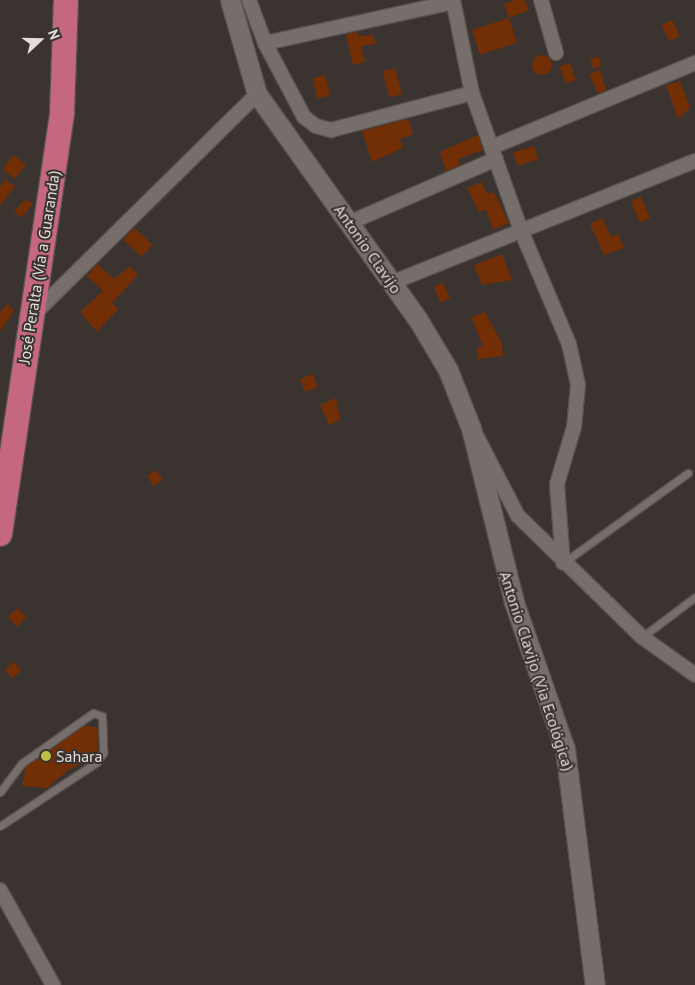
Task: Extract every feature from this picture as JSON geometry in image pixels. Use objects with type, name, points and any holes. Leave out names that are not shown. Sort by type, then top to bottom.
[{"type":"highway","name":"José Peralta (Vía a Guaranda)","points":[[0,534],[8,426],[32,317],[62,113],[66,0]]},
{"type":"main road","name":"Antonio Clavijo","points":[[230,0],[257,94],[351,222],[448,370],[471,428],[487,507]]},
{"type":"main road","name":"Antonio Clavijo (Via Ecológica)","points":[[487,507],[565,749],[594,985]]},
{"type":"street","points":[[249,0],[265,43],[304,117],[331,130],[472,93]]},
{"type":"street","points":[[541,0],[556,53]]},
{"type":"street","points":[[265,43],[453,1],[472,93],[520,228],[569,344],[578,385],[574,427],[557,484],[563,563]]},
{"type":"street","points":[[351,222],[494,153],[695,64]]},
{"type":"street","points":[[32,317],[257,94]]},
{"type":"street","points":[[391,283],[520,228],[695,161]]},
{"type":"street","points":[[471,428],[491,458],[513,510],[563,563],[642,637],[695,675]]},
{"type":"street","points":[[0,890],[53,985]]},
{"type":"lane","points":[[563,563],[688,473]]},
{"type":"lane","points":[[642,637],[695,597]]},
{"type":"lane","points":[[0,792],[22,763],[93,713],[102,716],[103,753],[97,762],[0,826]]},
{"type":"building","points":[[515,0],[525,0],[529,10],[509,18],[504,4]]},
{"type":"building","points":[[509,18],[517,43],[480,55],[472,30]]},
{"type":"building","points":[[672,20],[680,36],[669,41],[661,25]]},
{"type":"building","points":[[357,32],[359,36],[373,35],[376,44],[361,46],[365,62],[353,65],[346,34]]},
{"type":"building","points":[[542,55],[549,58],[552,65],[549,72],[542,75],[535,72],[532,65],[535,58]]},
{"type":"building","points":[[598,56],[602,65],[594,69],[590,60]]},
{"type":"building","points":[[570,63],[576,80],[565,84],[560,67]]},
{"type":"building","points":[[395,68],[402,94],[389,97],[382,71]]},
{"type":"building","points":[[600,70],[606,90],[598,94],[589,74]]},
{"type":"building","points":[[325,75],[330,95],[317,99],[312,78]]},
{"type":"building","points":[[680,81],[690,108],[678,119],[666,85]]},
{"type":"building","points":[[408,119],[413,134],[400,139],[403,148],[372,162],[362,131]]},
{"type":"building","points":[[478,135],[483,150],[458,159],[460,165],[446,171],[440,152]]},
{"type":"building","points":[[534,146],[538,159],[517,166],[513,152]]},
{"type":"building","points":[[14,155],[26,165],[15,179],[2,169]]},
{"type":"building","points":[[5,180],[15,186],[0,206],[0,187]]},
{"type":"building","points":[[482,182],[487,194],[494,192],[509,223],[493,230],[486,210],[479,212],[467,188]]},
{"type":"building","points":[[641,197],[650,218],[640,222],[631,201]]},
{"type":"building","points":[[26,199],[33,204],[21,218],[14,211]]},
{"type":"building","points":[[602,218],[611,237],[618,234],[624,248],[604,255],[590,224]]},
{"type":"building","points":[[134,228],[153,245],[142,257],[123,240]]},
{"type":"building","points":[[502,254],[512,280],[482,285],[474,265]]},
{"type":"building","points":[[97,264],[114,279],[130,266],[138,275],[112,303],[118,309],[97,332],[80,312],[103,291],[87,276]]},
{"type":"building","points":[[443,283],[450,299],[441,303],[434,287]]},
{"type":"building","points":[[8,304],[14,311],[0,331],[0,312]]},
{"type":"building","points":[[485,312],[502,344],[503,356],[478,359],[477,347],[483,346],[471,317]]},
{"type":"building","points":[[313,374],[318,387],[305,392],[300,379]]},
{"type":"building","points":[[336,398],[340,420],[329,425],[320,405]]},
{"type":"building","points":[[156,470],[163,480],[154,486],[147,476]]},
{"type":"building","points":[[17,608],[26,617],[17,626],[8,617]]},
{"type":"building","points":[[14,662],[21,670],[12,678],[5,670]]},
{"type":"building","points":[[84,726],[97,727],[98,751],[93,758],[68,770],[47,788],[22,786],[26,767]]},
{"type":"place","name":"Sahara","points":[[46,756]]}]
